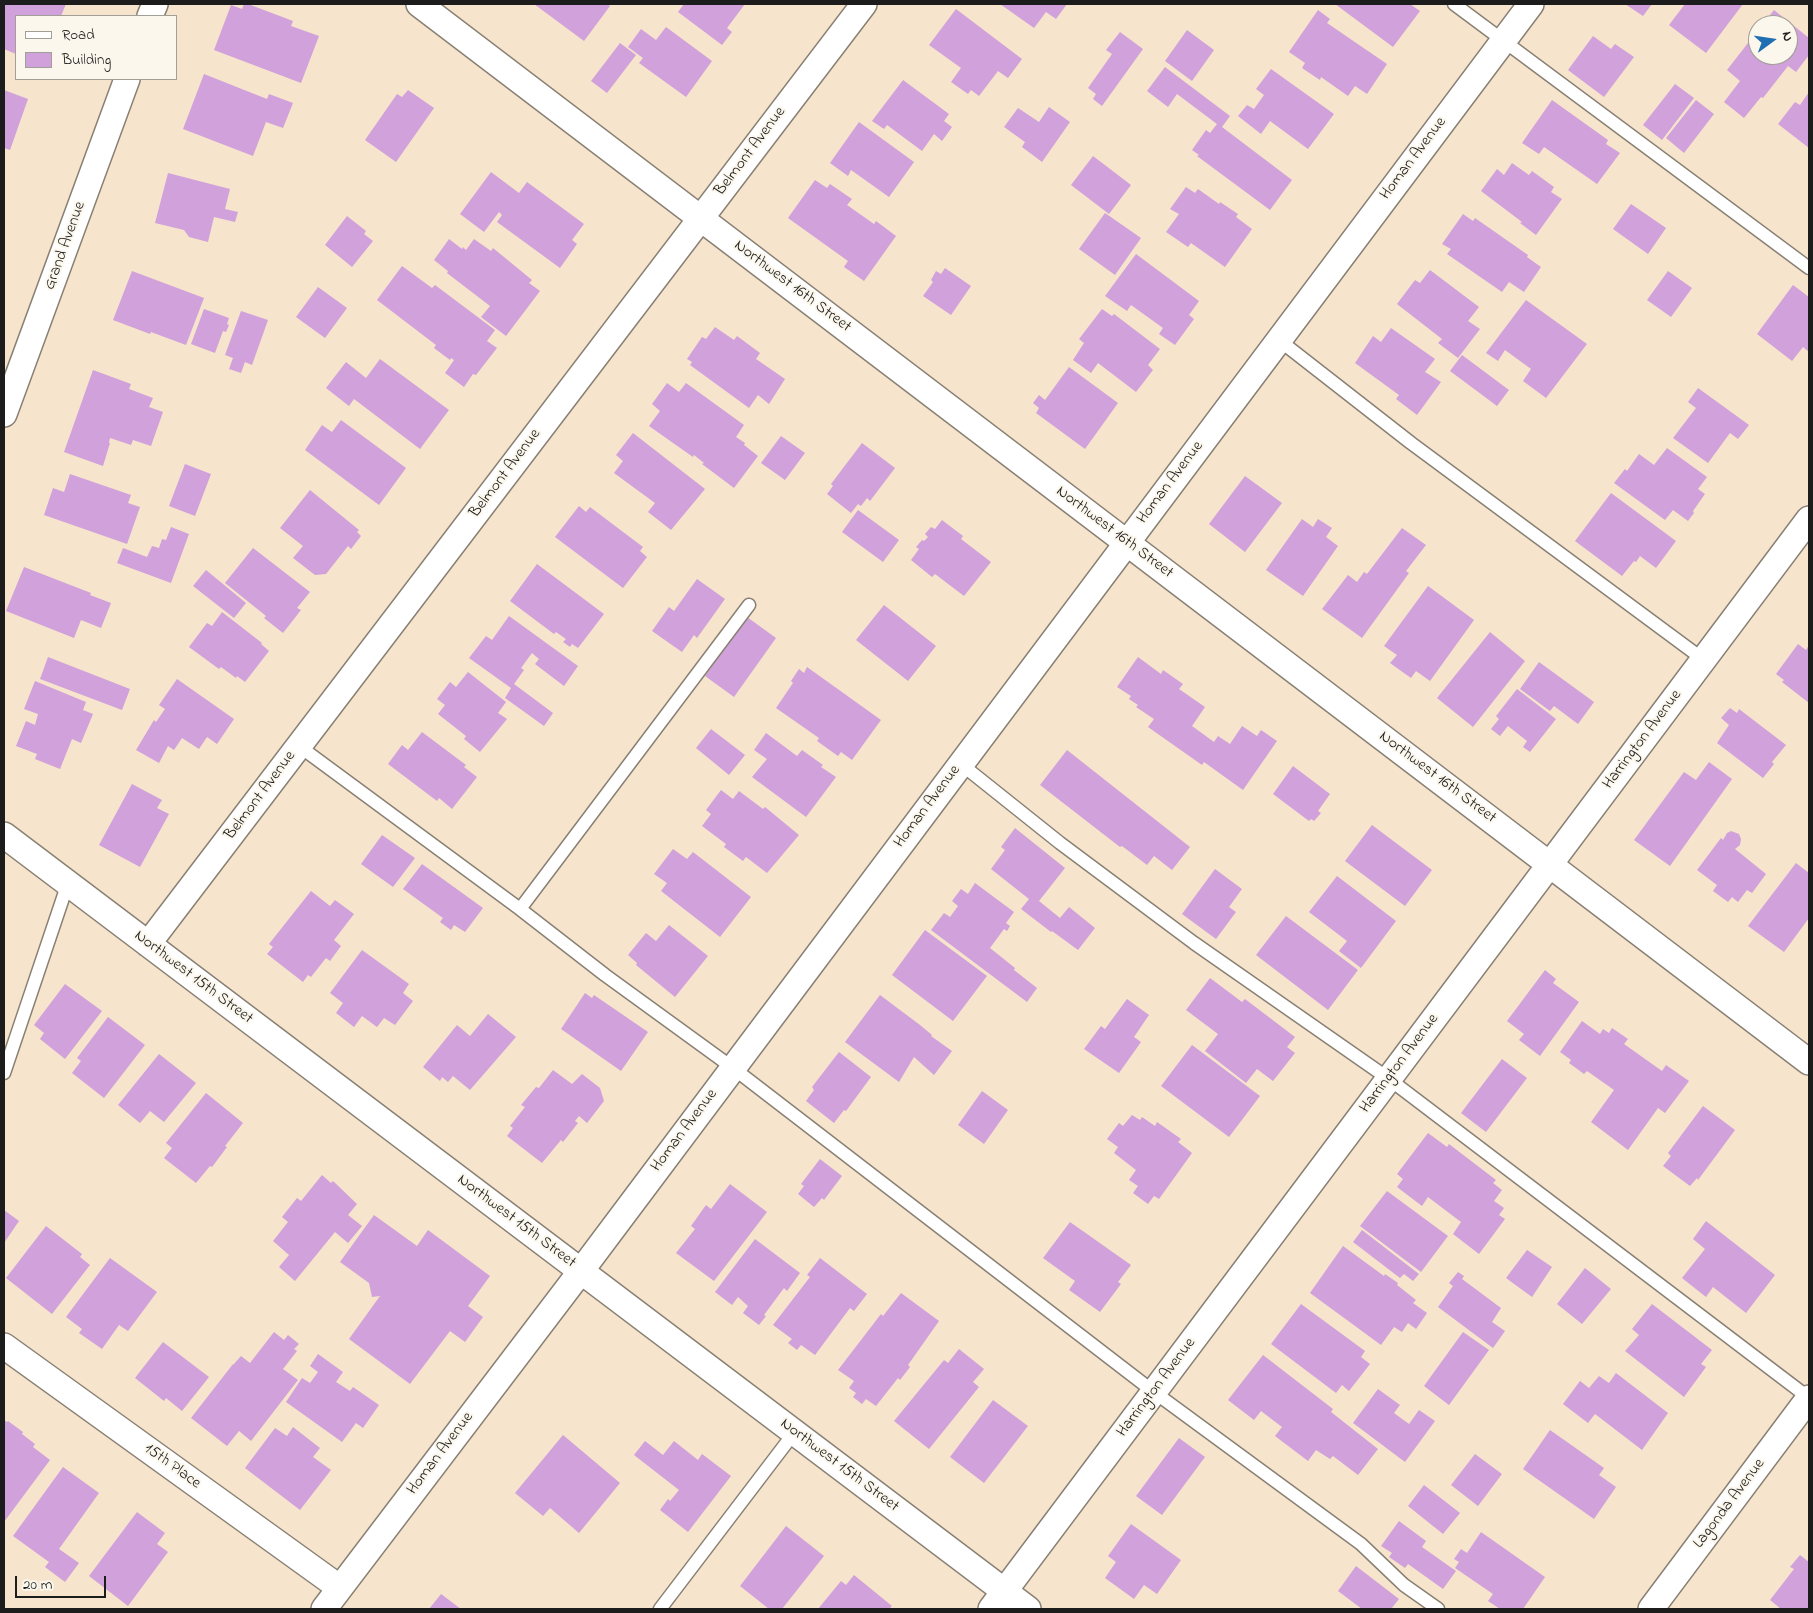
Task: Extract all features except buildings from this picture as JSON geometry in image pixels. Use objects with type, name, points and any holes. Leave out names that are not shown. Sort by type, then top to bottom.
[{"type":"street","name":"Northwest 16th Street","points":[[420,4],[1809,1062]]},
{"type":"street","name":"Belmont Avenue","points":[[148,944],[864,4]]},
{"type":"street","name":"Homan Avenue","points":[[324,1609],[581,1271],[1531,4]]},
{"type":"street","name":"Grand Avenue","points":[[4,414],[127,80]]},
{"type":"street","name":"Harrington Avenue","points":[[998,1600],[1809,520]]},
{"type":"street","name":"Northwest 15th Street","points":[[4,835],[794,1433],[998,1600],[1028,1609]]},
{"type":"street","name":"15th Place","points":[[4,1346],[340,1588]]},
{"type":"street","name":"Lagonda Avenue","points":[[1651,1609],[1809,1398]]},
{"type":"lane","points":[[1454,4],[1809,268]]},
{"type":"lane","points":[[1279,340],[1412,443],[1704,660]]},
{"type":"lane","points":[[520,909],[749,605]]},
{"type":"lane","points":[[299,746],[733,1068],[1154,1392],[1361,1544],[1404,1585],[1438,1609]]},
{"type":"lane","points":[[961,764],[1060,843],[1194,944],[1389,1079],[1809,1398]]},
{"type":"lane","points":[[4,1073],[68,883]]},
{"type":"lane","points":[[660,1609],[794,1433]]}]
